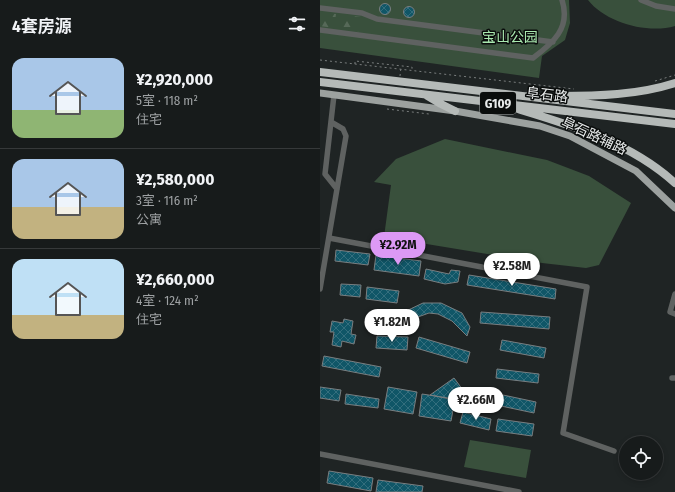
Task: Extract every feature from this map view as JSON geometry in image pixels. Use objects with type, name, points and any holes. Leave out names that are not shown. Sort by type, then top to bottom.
[{"type":"highway","name":"阜石路","points":[[320,72],[675,114]]},
{"type":"highway","name":"阜石路","points":[[320,82],[675,124]]},
{"type":"highway","points":[[518,95],[584,96],[648,90],[675,83]]},
{"type":"highway","points":[[424,94],[455,111]]},
{"type":"highway","points":[[496,102],[591,132],[648,162],[675,183]]},
{"type":"highway","points":[[640,120],[675,130]]},
{"type":"main road","name":"阜石路辅路","points":[[320,93],[455,111],[540,126],[570,136],[636,170],[675,208]]},
{"type":"street","points":[[320,30],[533,58],[553,42],[563,27],[564,14],[562,0]]},
{"type":"street","points":[[641,0],[656,6],[675,9]]},
{"type":"street","points":[[320,8],[362,13],[377,19],[473,33],[553,42]]},
{"type":"street","points":[[334,95],[325,174],[336,189]]},
{"type":"street","points":[[320,289],[330,238],[336,189],[346,136],[343,129],[331,122]]},
{"type":"street","points":[[330,238],[587,287],[563,433],[614,451]]},
{"type":"street","points":[[675,294],[670,312],[675,314]]},
{"type":"street","points":[[320,454],[519,492]]},
{"type":"path","points":[[320,60],[577,90]]},
{"type":"path","points":[[354,64],[355,61],[412,67],[412,71]]},
{"type":"path","points":[[655,81],[675,75]]},
{"type":"path","points":[[387,109],[429,114]]},
{"type":"green space","name":"宝山公园","points":[[320,0],[569,0],[570,23],[565,40],[542,56],[539,78],[320,48]]},
{"type":"green space","points":[[588,0],[675,0],[675,26],[653,29],[628,25],[605,15]]},
{"type":"green space","points":[[320,13],[336,14],[334,28],[320,26]]},
{"type":"green space","points":[[343,15],[361,17],[365,19],[363,32],[341,29]]},
{"type":"green space","points":[[445,139],[547,160],[589,176],[631,203],[599,265],[586,268],[542,263],[384,237],[391,185],[374,182],[396,159]]},
{"type":"green space","points":[[470,440],[531,450],[526,478],[464,467]]},
{"type":"building","points":[[385,3],[389,5],[391,9],[389,13],[385,15],[381,13],[379,9],[381,5]]},
{"type":"building","points":[[409,6],[413,8],[415,12],[413,16],[409,18],[405,16],[403,12],[405,8]]},
{"type":"building","points":[[336,250],[370,254],[368,265],[335,261]]},
{"type":"building","points":[[376,255],[421,261],[419,276],[374,270]]},
{"type":"building","points":[[426,269],[449,274],[451,270],[460,271],[458,282],[445,284],[424,279]]},
{"type":"building","points":[[469,275],[556,289],[555,299],[467,285]]},
{"type":"building","points":[[341,284],[361,285],[360,297],[340,295]]},
{"type":"building","points":[[367,287],[399,291],[397,303],[366,299]]},
{"type":"building","points":[[423,303],[441,303],[462,313],[470,327],[467,336],[452,321],[438,314],[429,313],[404,322],[404,312]]},
{"type":"building","points":[[481,312],[550,317],[549,329],[480,323]]},
{"type":"building","points":[[344,319],[353,321],[351,334],[356,335],[354,344],[342,341],[341,347],[332,345],[334,332],[330,332],[332,321],[343,323]]},
{"type":"building","points":[[377,336],[408,337],[407,350],[376,348]]},
{"type":"building","points":[[419,337],[470,352],[467,363],[416,348]]},
{"type":"building","points":[[502,340],[546,348],[544,358],[500,350]]},
{"type":"building","points":[[324,356],[381,367],[379,377],[322,366]]},
{"type":"building","points":[[497,369],[539,374],[538,383],[496,378]]},
{"type":"building","points":[[454,378],[463,390],[450,399],[430,395]]},
{"type":"building","points":[[320,387],[341,390],[339,401],[320,398]]},
{"type":"building","points":[[388,387],[417,392],[413,414],[384,409]]},
{"type":"building","points":[[346,394],[379,399],[378,408],[345,404]]},
{"type":"building","points":[[422,394],[455,399],[451,421],[419,416]]},
{"type":"building","points":[[503,395],[536,402],[534,413],[501,406]]},
{"type":"building","points":[[463,412],[491,419],[489,430],[460,423]]},
{"type":"building","points":[[498,419],[534,424],[532,436],[496,431]]},
{"type":"building","points":[[329,471],[373,478],[371,491],[327,483]]},
{"type":"building","points":[[378,480],[423,486],[422,492],[376,492]]}]
